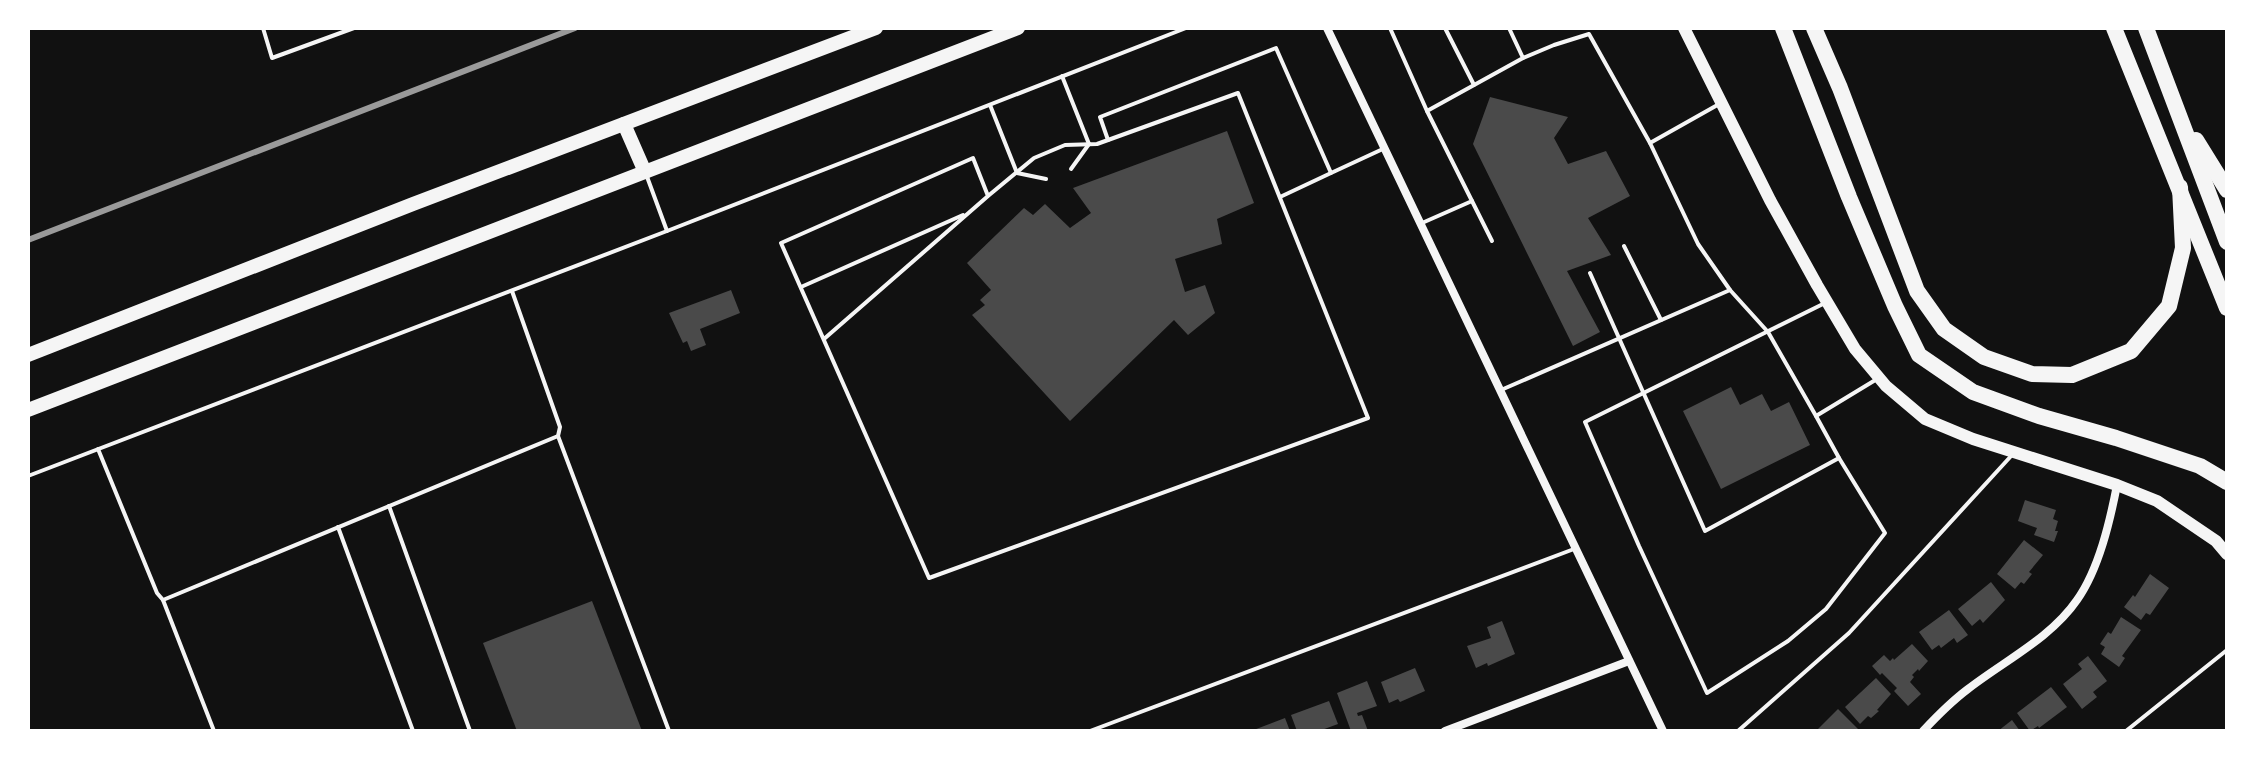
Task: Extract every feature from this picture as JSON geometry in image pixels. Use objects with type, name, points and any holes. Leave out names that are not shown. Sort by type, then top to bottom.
[{"type":"highway","points":[[28,355],[876,28]]},
{"type":"highway","points":[[28,410],[1018,28]]},
{"type":"highway","points":[[1783,28],[1849,197],[1919,355],[1973,392],[2200,466],[2227,482]]},
{"type":"highway","points":[[1814,28],[1917,291],[1944,329],[1984,357],[2032,374],[2072,375],[2131,351],[2169,306],[2183,248],[2180,187]]},
{"type":"highway","points":[[2114,28],[2227,308]]},
{"type":"highway","points":[[2146,28],[2227,242]]},
{"type":"highway","points":[[2174,104],[2227,190]]},
{"type":"highway","points":[[624,124],[645,172]]},
{"type":"main road","points":[[1684,28],[1770,200],[1855,349],[1879,378],[1925,419],[1973,439],[2157,501],[2216,541],[2227,554]]},
{"type":"street","points":[[1327,28],[1663,731]]},
{"type":"street","points":[[1923,731],[1967,690],[2046,633],[2077,600],[2095,564],[2109,524],[2117,485]]},
{"type":"street","points":[[1445,731],[1629,661]]},
{"type":"lane","points":[[263,28],[272,58],[354,28]]},
{"type":"lane","points":[[28,476],[1186,28]]},
{"type":"lane","points":[[1390,28],[1427,111],[1492,241]]},
{"type":"lane","points":[[1445,28],[1474,85]]},
{"type":"lane","points":[[1509,28],[1523,58]]},
{"type":"lane","points":[[1586,28],[1650,143],[1698,244],[1730,290],[1768,332],[1885,533],[1826,609],[1788,641],[1707,693],[1585,422],[1644,394],[1768,332],[1827,302]]},
{"type":"lane","points":[[1427,111],[1523,58],[1589,34]]},
{"type":"lane","points":[[1108,140],[1100,117],[1276,48],[1331,173]]},
{"type":"lane","points":[[1062,76],[1089,144]]},
{"type":"lane","points":[[824,339],[1034,158],[1065,145],[1108,140],[1238,93],[1368,418],[929,578],[781,243],[973,158],[988,196]]},
{"type":"lane","points":[[1650,143],[1722,103]]},
{"type":"lane","points":[[990,105],[1017,173]]},
{"type":"lane","points":[[1071,169],[1089,144]]},
{"type":"lane","points":[[1280,197],[1385,148]]},
{"type":"lane","points":[[645,172],[667,231]]},
{"type":"lane","points":[[1017,173],[1046,179]]},
{"type":"lane","points":[[1421,223],[1472,201]]},
{"type":"lane","points":[[801,287],[968,213]]},
{"type":"lane","points":[[1624,246],[1661,320]]},
{"type":"lane","points":[[1590,273],[1705,531],[1839,458]]},
{"type":"lane","points":[[1501,390],[1730,290]]},
{"type":"lane","points":[[511,291],[560,427],[558,436],[669,731]]},
{"type":"lane","points":[[1816,416],[1879,378]]},
{"type":"lane","points":[[163,600],[558,436]]},
{"type":"lane","points":[[98,449],[157,593],[163,600],[214,731]]},
{"type":"lane","points":[[1738,731],[1849,633],[2015,452]]},
{"type":"lane","points":[[389,506],[470,731]]},
{"type":"lane","points":[[338,527],[413,731]]},
{"type":"lane","points":[[1090,731],[1576,548]]},
{"type":"lane","points":[[2126,731],[2227,650]]},
{"type":"building","points":[[1490,97],[1568,117],[1554,138],[1568,164],[1606,151],[1630,196],[1588,218],[1611,255],[1567,271],[1600,332],[1573,346],[1473,144]]},
{"type":"building","points":[[1227,131],[1254,203],[1217,219],[1222,244],[1175,259],[1185,292],[1205,285],[1215,313],[1188,335],[1174,320],[1070,421],[972,315],[985,305],[980,300],[991,290],[967,263],[1024,208],[1033,215],[1045,204],[1070,228],[1091,213],[1073,188]]},
{"type":"building","points":[[731,290],[740,313],[700,329],[706,345],[691,351],[687,341],[683,343],[669,313]]},
{"type":"building","points":[[1731,387],[1740,405],[1762,394],[1771,411],[1789,402],[1810,445],[1721,489],[1683,411]]},
{"type":"building","points":[[2025,500],[2056,510],[2053,519],[2058,521],[2055,531],[2058,531],[2054,542],[2034,535],[2037,528],[2018,521]]},
{"type":"building","points":[[2024,540],[2043,555],[2024,584],[2021,582],[2015,589],[1997,574]]},
{"type":"building","points":[[2150,574],[2169,588],[2150,615],[2146,613],[2141,620],[2124,607],[2133,595],[2135,597]]},
{"type":"building","points":[[1991,582],[2005,600],[1983,623],[1980,619],[1972,626],[1958,609]]},
{"type":"building","points":[[592,601],[642,731],[517,731],[483,643]]},
{"type":"building","points":[[1949,610],[1968,635],[1957,643],[1954,638],[1941,648],[1939,645],[1932,650],[1919,632]]},
{"type":"building","points":[[2121,617],[2141,630],[2122,656],[2125,658],[2119,667],[2101,654],[2105,647],[2100,644],[2108,632],[2111,634]]},
{"type":"building","points":[[1502,621],[1515,654],[1476,668],[1467,646],[1491,638],[1487,627]]},
{"type":"building","points":[[1912,644],[1928,661],[1912,675],[1914,677],[1910,682],[1921,694],[1908,706],[1894,691],[1897,688],[1872,666],[1884,655],[1890,661],[1894,660]]},
{"type":"building","points":[[2088,656],[2107,681],[2093,692],[2097,697],[2082,709],[2063,684],[2082,669],[2078,664]]},
{"type":"building","points":[[1415,668],[1425,691],[1400,702],[1398,699],[1389,703],[1381,682]]},
{"type":"building","points":[[1876,678],[1891,694],[1879,711],[1860,724],[1845,707]]},
{"type":"building","points":[[1367,681],[1377,706],[1357,713],[1358,716],[1362,715],[1368,731],[1351,731],[1337,693]]},
{"type":"building","points":[[2051,687],[2067,707],[2030,731],[2017,713]]},
{"type":"building","points":[[1329,701],[1338,724],[1319,731],[1297,731],[1291,715]]},
{"type":"building","points":[[1838,709],[1860,731],[1816,731]]},
{"type":"building","points":[[1285,718],[1290,731],[1251,731]]},
{"type":"building","points":[[2012,720],[2020,731],[1998,731]]},
{"type":"railway","points":[[28,240],[575,28]]}]
